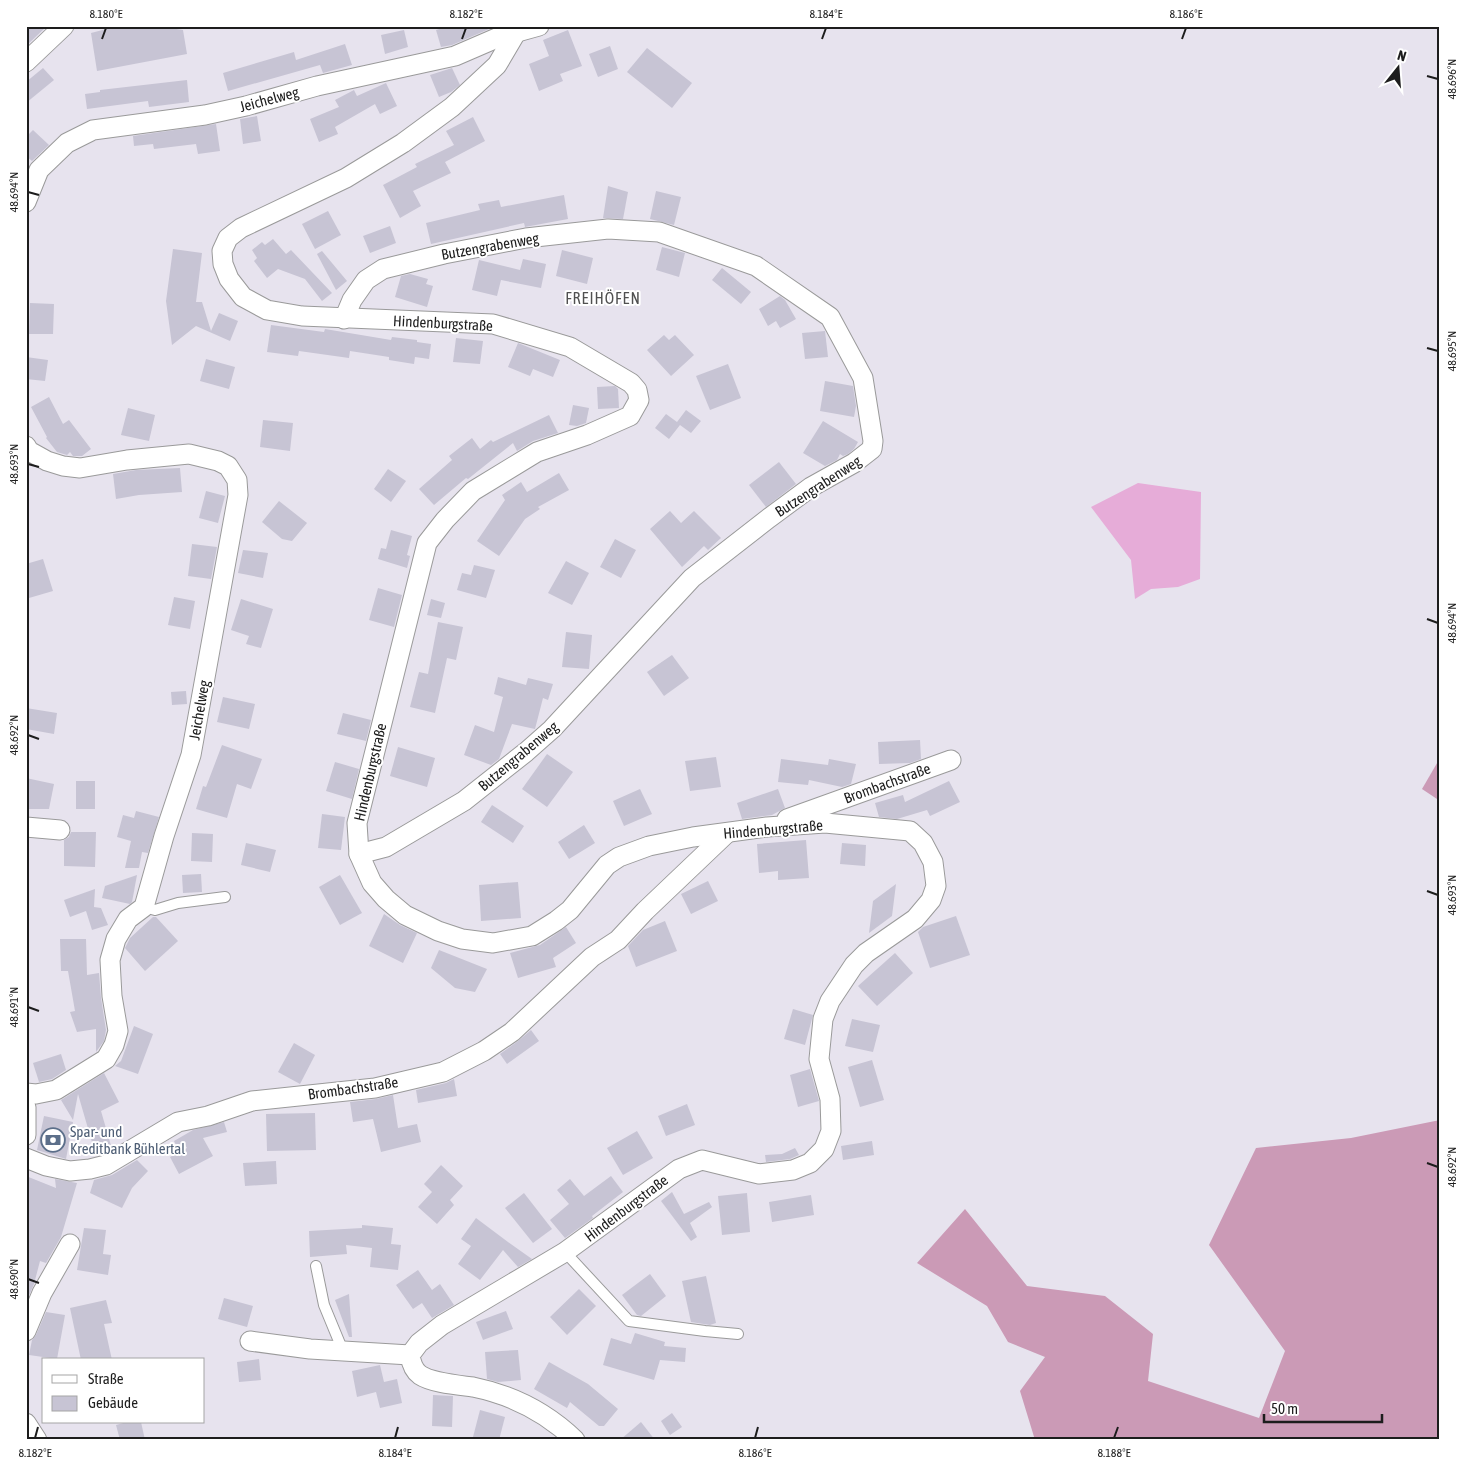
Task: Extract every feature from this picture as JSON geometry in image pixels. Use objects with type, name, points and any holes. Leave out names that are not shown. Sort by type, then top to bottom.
[{"type":"street","points":[[26,62],[64,26]]},
{"type":"street","name":"Jeichelweg","points":[[26,202],[39,170],[67,143],[93,130],[205,115],[246,106],[317,86],[455,56],[518,29],[539,26]]},
{"type":"street","name":"Hindenburgstraße","points":[[410,1355],[419,1343],[442,1325],[565,1252],[679,1169],[702,1160],[758,1174],[793,1170],[810,1163],[824,1149],[831,1131],[830,1099],[820,1059],[823,1019],[830,1001],[854,965],[884,939],[916,918],[931,900],[936,886],[933,862],[923,843],[910,830],[825,824],[767,827],[693,837],[649,846],[618,857],[607,865],[570,910],[556,921],[532,936],[494,943],[462,939],[405,915],[386,899],[372,883],[359,854],[357,823],[427,543],[445,520],[473,491],[536,452],[587,435],[630,416],[639,400],[637,390],[631,383],[570,347],[493,324],[344,319],[302,316],[267,310],[242,297],[229,279],[223,264],[222,251],[228,238],[241,228],[346,178],[403,143],[452,107],[497,65],[518,29]]},
{"type":"street","name":"Butzengrabenweg","points":[[344,319],[352,300],[366,280],[383,269],[444,254],[526,238],[608,229],[659,232],[756,266],[830,317],[862,378],[873,440],[872,449],[854,463],[811,487],[692,578],[552,729],[526,752],[464,801],[386,847],[359,854]]},
{"type":"street","name":"Jeichelweg","points":[[26,446],[29,451],[48,461],[63,466],[80,468],[127,460],[189,454],[228,466],[237,480],[238,495],[191,755],[164,836],[144,907]]},
{"type":"street","name":"Brombachstraße","points":[[767,827],[952,760]]},
{"type":"street","points":[[26,827],[60,830]]},
{"type":"street","name":"Brombachstraße","points":[[26,1158],[46,1166],[70,1171],[90,1169],[106,1165],[178,1122],[208,1116],[252,1100],[375,1088],[443,1072],[484,1051],[512,1032],[592,957],[618,940],[645,911],[727,833]]},
{"type":"street","points":[[26,1094],[56,1090],[106,1059],[114,1045],[118,1031],[112,996],[110,960],[116,939],[128,919],[144,907]]},
{"type":"street","points":[[26,1107],[26,1135]]},
{"type":"street","points":[[26,1331],[42,1293],[70,1244]]},
{"type":"street","points":[[250,1341],[310,1349],[410,1355],[411,1364],[419,1375],[432,1380],[512,1397],[558,1424],[575,1440]]},
{"type":"street","points":[[26,1423],[37,1440]]},
{"type":"lane","points":[[144,907],[155,910],[178,903],[225,897]]},
{"type":"lane","points":[[565,1252],[629,1321],[738,1334]]},
{"type":"lane","points":[[316,1266],[324,1305],[343,1351]]},
{"type":"shaded area","points":[[1138,483],[1201,492],[1200,579],[1178,587],[1151,589],[1135,599],[1131,560],[1091,507]]},
{"type":"shaded area","points":[[1440,758],[1440,801],[1422,789]]},
{"type":"shaded area","points":[[1440,1120],[1440,1440],[1035,1440],[1020,1391],[1045,1357],[1008,1342],[987,1306],[917,1263],[965,1209],[1027,1286],[1105,1296],[1153,1334],[1148,1381],[1259,1418],[1285,1351],[1209,1245],[1256,1148],[1351,1138]]},
{"type":"building","points":[[26,26],[47,26],[26,46]]},
{"type":"building","points":[[118,26],[170,26],[170,28],[183,30],[187,54],[97,71],[91,33]]},
{"type":"building","points":[[449,26],[496,26],[452,45],[441,47],[436,30]]},
{"type":"building","points":[[404,30],[408,47],[385,54],[381,35]]},
{"type":"building","points":[[568,30],[582,66],[560,74],[563,81],[539,91],[529,64],[549,56],[543,40]]},
{"type":"building","points":[[345,44],[352,65],[323,73],[320,65],[228,91],[223,73],[294,52],[296,60]]},
{"type":"building","points":[[610,46],[618,69],[598,77],[589,54]]},
{"type":"building","points":[[647,48],[692,83],[672,108],[627,72]]},
{"type":"building","points":[[43,68],[54,80],[26,103],[26,82]]},
{"type":"building","points":[[452,68],[460,85],[451,92],[439,97],[430,75]]},
{"type":"building","points":[[187,80],[189,102],[149,107],[148,101],[87,109],[85,94],[100,92],[100,90]]},
{"type":"building","points":[[386,83],[397,106],[380,114],[375,104],[335,127],[338,134],[319,142],[310,119],[339,107],[335,100],[354,90],[357,96]]},
{"type":"building","points":[[257,116],[261,141],[243,144],[240,119]]},
{"type":"building","points":[[473,117],[485,141],[445,162],[451,173],[413,191],[421,206],[400,218],[383,185],[417,167],[415,164],[454,145],[446,131]]},
{"type":"building","points":[[216,124],[220,151],[198,154],[196,144],[154,149],[153,144],[134,146],[133,136]]},
{"type":"building","points":[[33,130],[49,145],[32,161],[26,156],[26,137]]},
{"type":"building","points":[[608,186],[628,192],[623,219],[603,218]]},
{"type":"building","points":[[656,191],[681,197],[674,225],[650,219]]},
{"type":"building","points":[[564,195],[568,219],[525,227],[524,223],[431,244],[426,223],[480,210],[478,204],[499,200],[501,207]]},
{"type":"building","points":[[328,211],[341,235],[315,249],[302,224]]},
{"type":"building","points":[[390,226],[396,243],[370,253],[363,236]]},
{"type":"building","points":[[273,239],[286,254],[291,250],[332,293],[322,301],[305,279],[278,269],[267,278],[254,261],[257,258],[252,250],[262,242],[265,245]]},
{"type":"building","points":[[662,247],[685,253],[679,277],[656,270]]},
{"type":"building","points":[[173,249],[202,253],[196,302],[202,302],[211,331],[219,313],[238,321],[230,341],[196,326],[172,345],[166,301]]},
{"type":"building","points":[[562,250],[593,258],[587,284],[556,276]]},
{"type":"building","points":[[322,251],[347,281],[336,290],[317,254]]},
{"type":"building","points":[[523,259],[546,264],[541,288],[501,280],[497,296],[472,290],[479,260],[520,270]]},
{"type":"building","points":[[722,268],[751,292],[741,304],[712,280]]},
{"type":"building","points":[[410,274],[428,279],[426,284],[433,286],[427,307],[395,297],[401,276]]},
{"type":"building","points":[[780,296],[785,300],[796,319],[780,328],[776,321],[768,326],[759,309]]},
{"type":"building","points":[[30,303],[54,304],[53,334],[29,334]]},
{"type":"building","points":[[271,325],[324,332],[325,329],[391,340],[392,337],[417,340],[417,342],[431,344],[429,359],[415,357],[414,364],[389,360],[389,357],[350,351],[349,358],[299,351],[298,356],[267,352]]},
{"type":"building","points":[[825,331],[828,357],[805,359],[802,333]]},
{"type":"building","points":[[664,335],[669,340],[675,335],[694,355],[671,376],[647,350]]},
{"type":"building","points":[[456,338],[483,341],[480,364],[453,362]]},
{"type":"building","points":[[518,343],[560,360],[553,377],[533,369],[530,376],[508,367]]},
{"type":"building","points":[[26,357],[48,360],[45,381],[26,379]]},
{"type":"building","points":[[206,359],[235,367],[229,389],[200,381]]},
{"type":"building","points":[[728,364],[741,398],[710,410],[696,376]]},
{"type":"building","points":[[825,381],[853,386],[856,406],[854,417],[820,411]]},
{"type":"building","points":[[615,386],[618,389],[619,408],[598,409],[597,387]]},
{"type":"building","points":[[49,397],[63,424],[69,420],[91,449],[82,456],[73,456],[70,452],[67,455],[57,452],[46,438],[31,407]]},
{"type":"building","points":[[573,405],[589,408],[586,423],[577,426],[569,425]]},
{"type":"building","points":[[128,408],[155,415],[149,441],[121,435]]},
{"type":"building","points":[[686,410],[701,421],[691,433],[680,425],[669,439],[655,428],[666,414],[677,422]]},
{"type":"building","points":[[549,415],[558,433],[533,441],[517,451],[513,443],[434,505],[419,489],[452,460],[449,456],[472,438],[480,449],[491,440],[493,442]]},
{"type":"building","points":[[263,420],[293,423],[290,451],[260,447]]},
{"type":"building","points":[[823,421],[858,442],[848,454],[843,456],[840,454],[837,460],[825,466],[803,453]]},
{"type":"building","points":[[779,462],[796,484],[766,507],[749,485]]},
{"type":"building","points":[[180,468],[182,492],[139,495],[116,499],[113,474],[136,470]]},
{"type":"building","points":[[388,469],[406,481],[391,502],[374,489]]},
{"type":"building","points":[[559,473],[569,490],[538,507],[540,509],[525,519],[499,556],[477,541],[505,500],[502,495],[521,482],[527,492]]},
{"type":"building","points":[[206,491],[225,496],[218,523],[199,518]]},
{"type":"building","points":[[279,501],[307,523],[292,541],[282,539],[262,522]]},
{"type":"building","points":[[670,511],[681,523],[694,511],[721,538],[708,550],[704,546],[682,567],[650,529]]},
{"type":"building","points":[[391,530],[412,536],[407,555],[410,556],[407,568],[378,559],[381,548],[386,549]]},
{"type":"building","points":[[615,539],[636,550],[621,578],[600,567]]},
{"type":"building","points":[[192,544],[217,547],[211,579],[188,576]]},
{"type":"building","points":[[243,550],[268,553],[263,578],[238,573]]},
{"type":"building","points":[[43,559],[53,591],[29,598],[26,588],[26,564]]},
{"type":"building","points":[[566,561],[589,573],[572,605],[548,593]]},
{"type":"building","points":[[474,565],[495,570],[486,598],[457,590],[462,573],[471,575]]},
{"type":"building","points":[[378,588],[402,595],[394,627],[369,620]]},
{"type":"building","points":[[174,597],[195,601],[190,629],[168,625]]},
{"type":"building","points":[[241,599],[273,609],[261,648],[246,644],[249,636],[231,630]]},
{"type":"building","points":[[431,599],[445,603],[441,618],[427,615]]},
{"type":"building","points":[[438,622],[463,627],[456,660],[447,658],[435,713],[410,707],[419,672],[428,674]]},
{"type":"building","points":[[566,632],[592,635],[589,669],[562,667]]},
{"type":"building","points":[[672,655],[689,678],[664,696],[647,672]]},
{"type":"building","points":[[498,677],[526,685],[528,678],[553,684],[548,700],[543,698],[535,729],[512,724],[499,759],[491,765],[464,755],[475,725],[494,732],[503,697],[494,694]]},
{"type":"building","points":[[186,691],[187,704],[172,705],[171,692]]},
{"type":"building","points":[[223,697],[255,704],[249,729],[217,722]]},
{"type":"building","points":[[26,708],[57,713],[54,734],[26,729]]},
{"type":"building","points":[[343,713],[371,720],[366,741],[337,734]]},
{"type":"building","points":[[920,740],[921,759],[910,763],[879,764],[878,742]]},
{"type":"building","points":[[222,745],[262,759],[251,789],[237,784],[227,818],[196,809],[203,786],[206,787]]},
{"type":"building","points":[[398,747],[435,758],[427,787],[390,776]]},
{"type":"building","points":[[547,754],[573,772],[547,807],[522,789]]},
{"type":"building","points":[[716,757],[721,787],[690,791],[685,761]]},
{"type":"building","points":[[781,759],[828,765],[829,759],[856,764],[851,784],[842,787],[809,780],[808,785],[778,782]]},
{"type":"building","points":[[335,762],[359,769],[352,799],[326,791]]},
{"type":"building","points":[[26,778],[54,784],[49,809],[26,809]]},
{"type":"building","points":[[76,781],[95,781],[95,809],[76,809]]},
{"type":"building","points":[[949,781],[960,802],[930,816],[927,810],[897,819],[879,817],[875,803],[903,795],[905,802]]},
{"type":"building","points":[[640,789],[652,814],[624,826],[613,801]]},
{"type":"building","points":[[778,789],[785,808],[772,815],[742,819],[737,803]]},
{"type":"building","points":[[492,805],[524,826],[513,843],[481,822]]},
{"type":"building","points":[[136,811],[159,817],[148,853],[142,852],[139,868],[125,868],[131,841],[117,837],[123,815],[134,818]]},
{"type":"building","points":[[322,814],[345,817],[341,850],[318,848]]},
{"type":"building","points":[[584,825],[595,843],[569,859],[558,842]]},
{"type":"building","points":[[71,832],[96,832],[95,867],[64,866],[64,840],[69,837]]},
{"type":"building","points":[[192,833],[213,834],[212,862],[191,861]]},
{"type":"building","points":[[806,840],[809,878],[778,880],[778,871],[759,873],[757,844]]},
{"type":"building","points":[[246,843],[276,850],[270,872],[241,865]]},
{"type":"building","points":[[842,843],[866,845],[865,866],[840,864]]},
{"type":"building","points":[[201,874],[202,892],[183,893],[182,875]]},
{"type":"building","points":[[137,875],[130,904],[102,898],[105,886]]},
{"type":"building","points":[[340,875],[362,913],[340,925],[319,887]]},
{"type":"building","points":[[708,881],[718,901],[691,914],[681,894]]},
{"type":"building","points":[[518,882],[521,918],[481,921],[479,885]]},
{"type":"building","points":[[896,884],[892,916],[869,933],[873,901]]},
{"type":"building","points":[[95,889],[94,907],[101,908],[108,925],[92,930],[86,911],[70,917],[64,900]]},
{"type":"building","points":[[384,914],[400,925],[417,933],[403,963],[369,946]]},
{"type":"building","points":[[956,916],[970,955],[930,968],[918,932],[923,927]]},
{"type":"building","points":[[153,917],[156,917],[178,941],[145,971],[125,948],[130,938]]},
{"type":"building","points":[[665,921],[677,951],[636,967],[628,946],[643,930]]},
{"type":"building","points":[[566,927],[576,943],[553,958],[556,967],[518,978],[510,953],[540,945]]},
{"type":"building","points":[[60,939],[86,939],[87,975],[99,973],[106,1030],[104,1041],[96,1052],[96,1029],[77,1032],[70,1012],[75,1011],[68,971],[61,971]]},
{"type":"building","points":[[439,950],[487,969],[475,992],[455,988],[431,968]]},
{"type":"building","points":[[895,953],[913,973],[877,1006],[858,986]]},
{"type":"building","points":[[793,1009],[813,1015],[805,1045],[784,1039]]},
{"type":"building","points":[[852,1019],[880,1025],[873,1052],[845,1046]]},
{"type":"building","points":[[134,1026],[153,1034],[138,1074],[115,1066],[121,1061]]},
{"type":"building","points":[[531,1030],[539,1041],[507,1064],[500,1054]]},
{"type":"building","points":[[294,1043],[315,1055],[300,1084],[278,1072]]},
{"type":"building","points":[[61,1054],[66,1070],[52,1079],[39,1082],[33,1063]]},
{"type":"building","points":[[872,1060],[884,1100],[860,1107],[848,1067]]},
{"type":"building","points":[[810,1069],[819,1101],[798,1107],[790,1075]]},
{"type":"building","points":[[104,1073],[119,1102],[101,1111],[112,1149],[96,1156],[78,1094],[73,1120],[61,1100]]},
{"type":"building","points":[[454,1079],[457,1096],[418,1103],[416,1090],[446,1083]]},
{"type":"building","points":[[393,1095],[398,1128],[417,1124],[421,1142],[381,1152],[373,1119],[353,1122],[350,1102]]},
{"type":"building","points":[[687,1104],[695,1125],[666,1136],[658,1116]]},
{"type":"building","points":[[315,1113],[316,1150],[267,1151],[266,1114]]},
{"type":"building","points":[[44,1116],[73,1122],[66,1159],[37,1150]]},
{"type":"building","points":[[224,1122],[227,1132],[203,1138],[213,1156],[179,1174],[170,1157],[187,1148],[184,1143],[176,1145],[174,1141],[193,1130]]},
{"type":"building","points":[[637,1131],[653,1158],[623,1175],[607,1148]]},
{"type":"building","points":[[872,1141],[874,1155],[843,1160],[841,1146]]},
{"type":"building","points":[[795,1148],[799,1155],[790,1159],[766,1162],[765,1155],[782,1154]]},
{"type":"building","points":[[137,1160],[148,1171],[132,1188],[122,1208],[90,1193],[94,1180],[112,1175]]},
{"type":"building","points":[[276,1161],[277,1184],[245,1186],[243,1163]]},
{"type":"building","points":[[441,1165],[463,1186],[450,1200],[454,1205],[437,1224],[418,1207],[432,1192],[424,1184]]},
{"type":"building","points":[[26,1176],[56,1188],[55,1179],[77,1183],[61,1237],[46,1263],[40,1261],[28,1298],[26,1297]]},
{"type":"building","points":[[611,1176],[623,1192],[592,1216],[593,1218],[565,1238],[550,1220],[569,1204],[557,1190],[570,1179],[584,1196]]},
{"type":"building","points":[[672,1192],[684,1214],[709,1202],[712,1207],[690,1223],[697,1237],[691,1241],[661,1201]]},
{"type":"building","points":[[524,1193],[552,1229],[533,1243],[505,1208]]},
{"type":"building","points":[[747,1193],[750,1232],[722,1235],[718,1196]]},
{"type":"building","points":[[811,1195],[814,1215],[772,1222],[769,1202]]},
{"type":"building","points":[[476,1218],[532,1259],[518,1267],[503,1250],[480,1280],[458,1264],[471,1246],[461,1239]]},
{"type":"building","points":[[362,1225],[393,1228],[391,1244],[401,1245],[398,1270],[370,1267],[372,1248],[346,1245],[347,1254],[310,1257],[309,1231],[362,1228]]},
{"type":"building","points":[[84,1228],[106,1230],[103,1254],[111,1255],[108,1275],[77,1270]]},
{"type":"building","points":[[418,1270],[432,1290],[440,1284],[454,1305],[432,1318],[422,1303],[413,1309],[396,1285]]},
{"type":"building","points":[[650,1274],[666,1296],[641,1316],[637,1315],[622,1295]]},
{"type":"building","points":[[706,1276],[716,1323],[710,1325],[691,1322],[682,1281]]},
{"type":"building","points":[[579,1289],[596,1306],[567,1335],[550,1317]]},
{"type":"building","points":[[349,1294],[352,1337],[349,1337],[335,1300]]},
{"type":"building","points":[[224,1298],[253,1306],[247,1327],[218,1319]]},
{"type":"building","points":[[106,1300],[112,1323],[104,1324],[112,1358],[81,1358],[70,1308]]},
{"type":"building","points":[[506,1311],[513,1329],[483,1340],[476,1322]]},
{"type":"building","points":[[46,1312],[65,1315],[57,1358],[29,1355],[32,1340]]},
{"type":"building","points":[[635,1333],[665,1342],[664,1346],[686,1348],[685,1362],[660,1360],[654,1380],[603,1365],[611,1338],[631,1344]]},
{"type":"building","points":[[518,1350],[521,1380],[498,1382],[487,1379],[485,1352]]},
{"type":"building","points":[[259,1359],[261,1380],[239,1382],[237,1362]]},
{"type":"building","points":[[549,1362],[588,1384],[618,1409],[604,1426],[599,1426],[570,1402],[567,1408],[534,1389]]},
{"type":"building","points":[[380,1365],[384,1382],[397,1379],[402,1403],[380,1408],[376,1392],[357,1397],[352,1371]]},
{"type":"building","points":[[433,1395],[453,1396],[452,1427],[432,1426]]},
{"type":"building","points":[[480,1410],[505,1417],[499,1440],[482,1440],[473,1437]]},
{"type":"building","points":[[672,1413],[682,1427],[670,1435],[661,1421]]},
{"type":"building","points":[[641,1422],[655,1440],[620,1440]]},
{"type":"building","points":[[141,1424],[145,1440],[120,1440],[116,1425]]},
{"type":"place","name":"Spar- und Kreditbank Bühlertal","points":[[53,1140]]},
{"type":"district","name":"FREIHÖFEN","points":[[603,298]]}]
